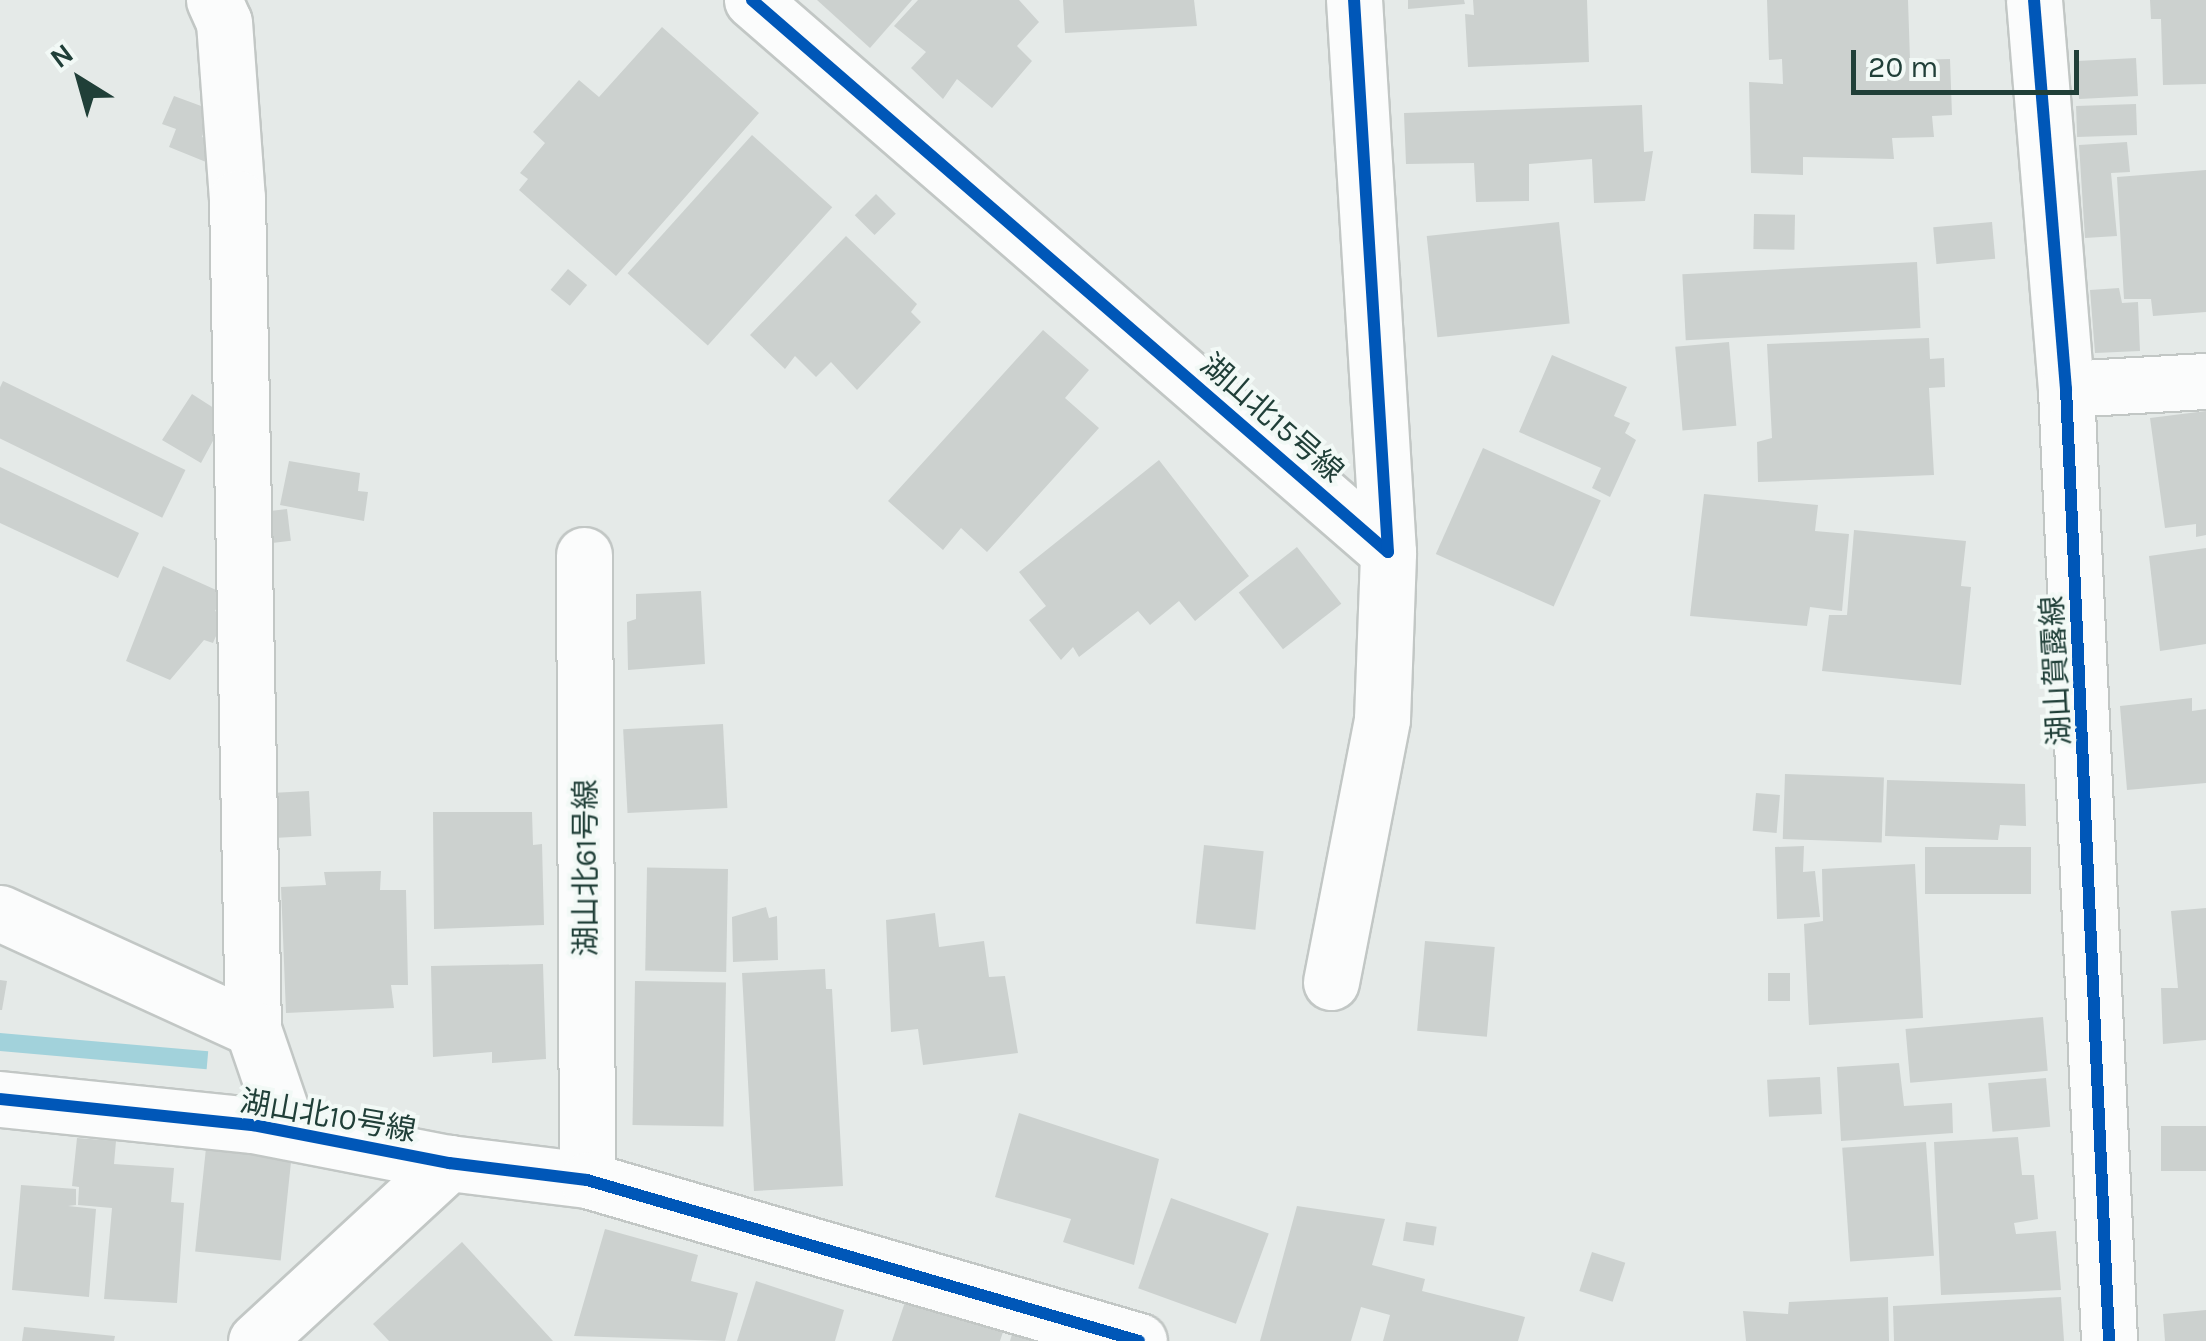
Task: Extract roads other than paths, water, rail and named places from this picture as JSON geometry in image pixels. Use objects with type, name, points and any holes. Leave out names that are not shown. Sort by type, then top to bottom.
[{"type":"street","points":[[214,0],[224,22],[237,198],[253,1028],[288,1131]]},
{"type":"street","name":"湖山北15号線","points":[[752,0],[1388,552]]},
{"type":"street","name":"湖山北15号線","points":[[1354,0],[1388,552]]},
{"type":"street","name":"湖山賀露線","points":[[2034,0],[2066,390],[2109,1341]]},
{"type":"street","points":[[2066,390],[2206,380]]},
{"type":"street","points":[[1330,982],[1382,720],[1388,552]]},
{"type":"street","name":"湖山北61号線","points":[[584,555],[587,1180]]},
{"type":"street","points":[[0,913],[253,1028]]},
{"type":"street","name":"湖山北10号線","points":[[0,1099],[288,1131],[450,1163],[587,1180],[1139,1341]]},
{"type":"street","points":[[256,1341],[450,1163]]},
{"type":"water","points":[[0,1033],[208,1051],[207,1069],[0,1051]]}]
